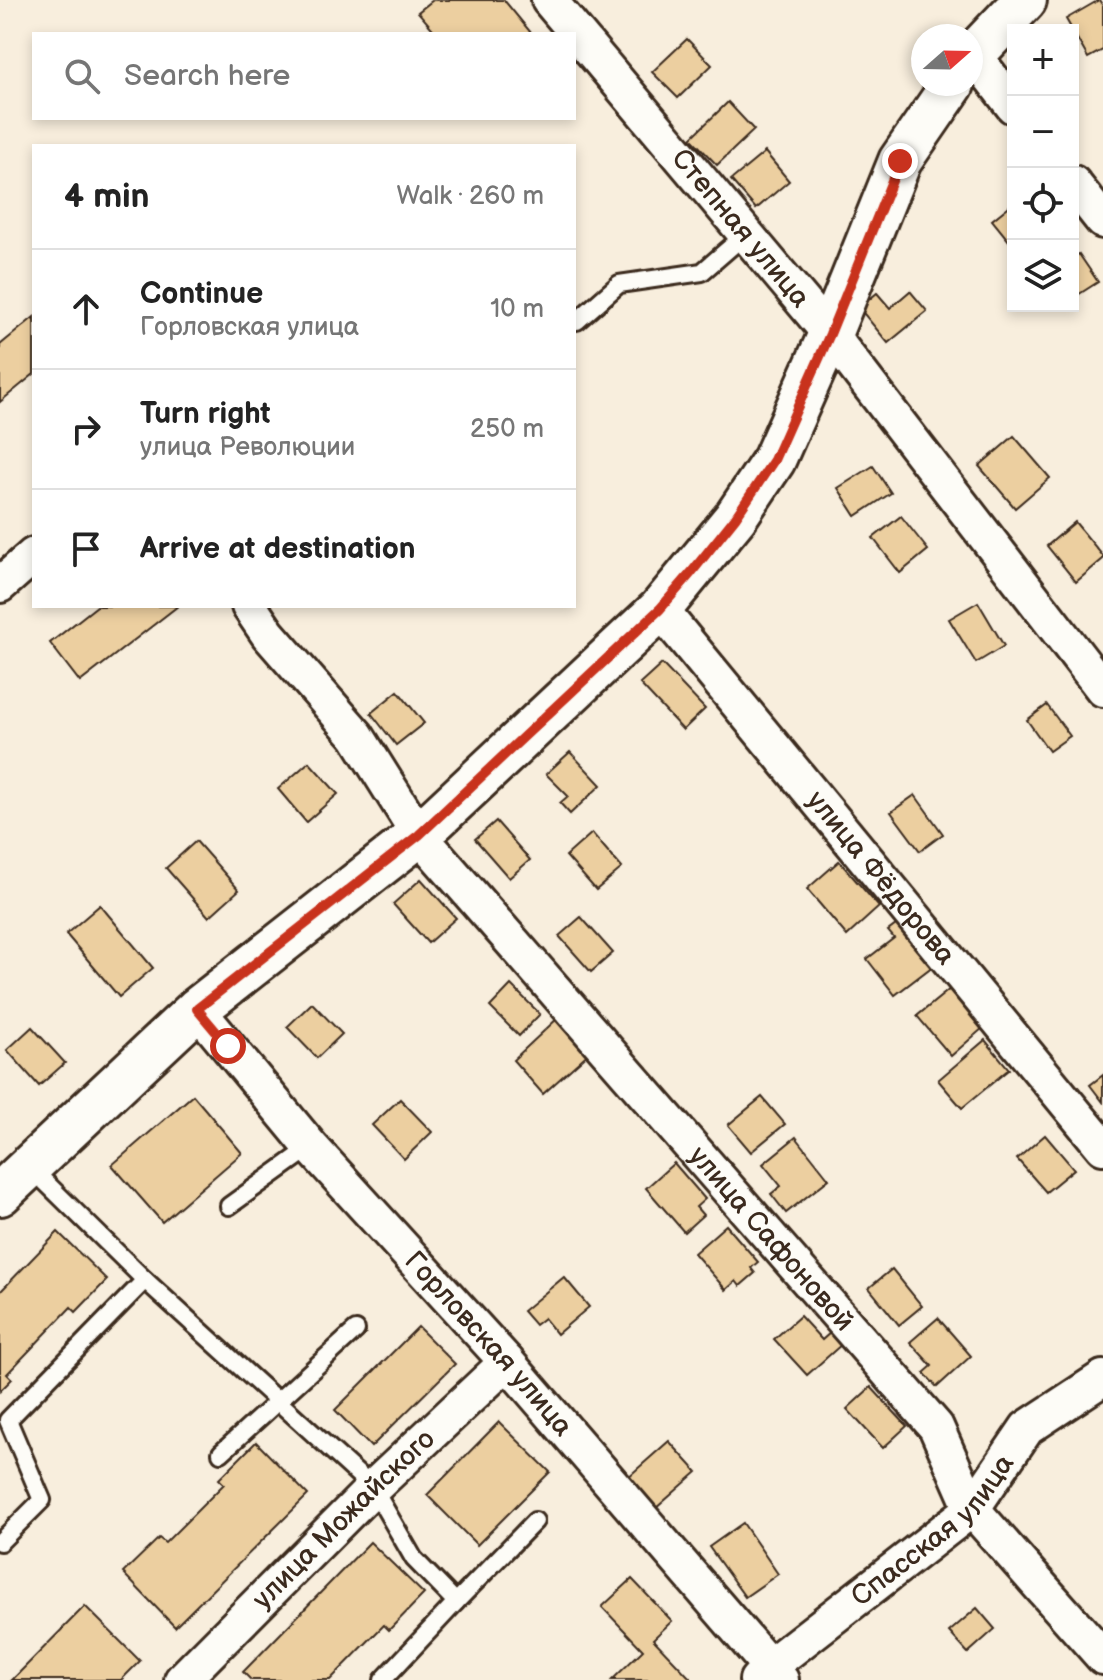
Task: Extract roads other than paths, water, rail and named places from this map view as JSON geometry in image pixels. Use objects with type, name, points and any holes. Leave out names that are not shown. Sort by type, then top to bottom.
[{"type":"street","name":"Степная улица","points":[[549,0],[572,32]]},
{"type":"street","points":[[983,46],[1025,0]]},
{"type":"street","name":"Степная улица","points":[[576,37],[747,233],[830,334],[1103,689]]},
{"type":"street","points":[[983,80],[1007,101]]},
{"type":"street","points":[[14,1180],[197,1009],[419,835],[660,609],[735,518],[774,460],[830,334],[900,161],[944,96]]},
{"type":"street","points":[[1079,191],[1103,221]]},
{"type":"street","points":[[0,585],[32,557]]},
{"type":"street","name":"улица Сафоновой","points":[[250,608],[268,634],[357,736],[419,835],[936,1427],[972,1509],[1103,1657]]},
{"type":"street","name":"улица Фёдорова","points":[[660,609],[1103,1147]]},
{"type":"street","name":"Горловская улица","points":[[197,1009],[311,1147],[507,1362],[769,1675]]},
{"type":"street","name":"улица Можайского","points":[[182,1680],[373,1488],[507,1362]]},
{"type":"street","name":"Спасская улица","points":[[769,1675],[972,1509],[1027,1428],[1103,1378]]},
{"type":"lane","points":[[577,321],[619,284],[702,272],[747,233]]},
{"type":"lane","points":[[229,1206],[311,1147]]},
{"type":"lane","points":[[14,1180],[145,1280],[373,1488],[414,1559],[456,1602]]},
{"type":"lane","points":[[0,1542],[42,1500],[8,1420],[145,1280]]},
{"type":"lane","points":[[221,1453],[356,1330]]},
{"type":"lane","points":[[383,1680],[535,1521]]}]
